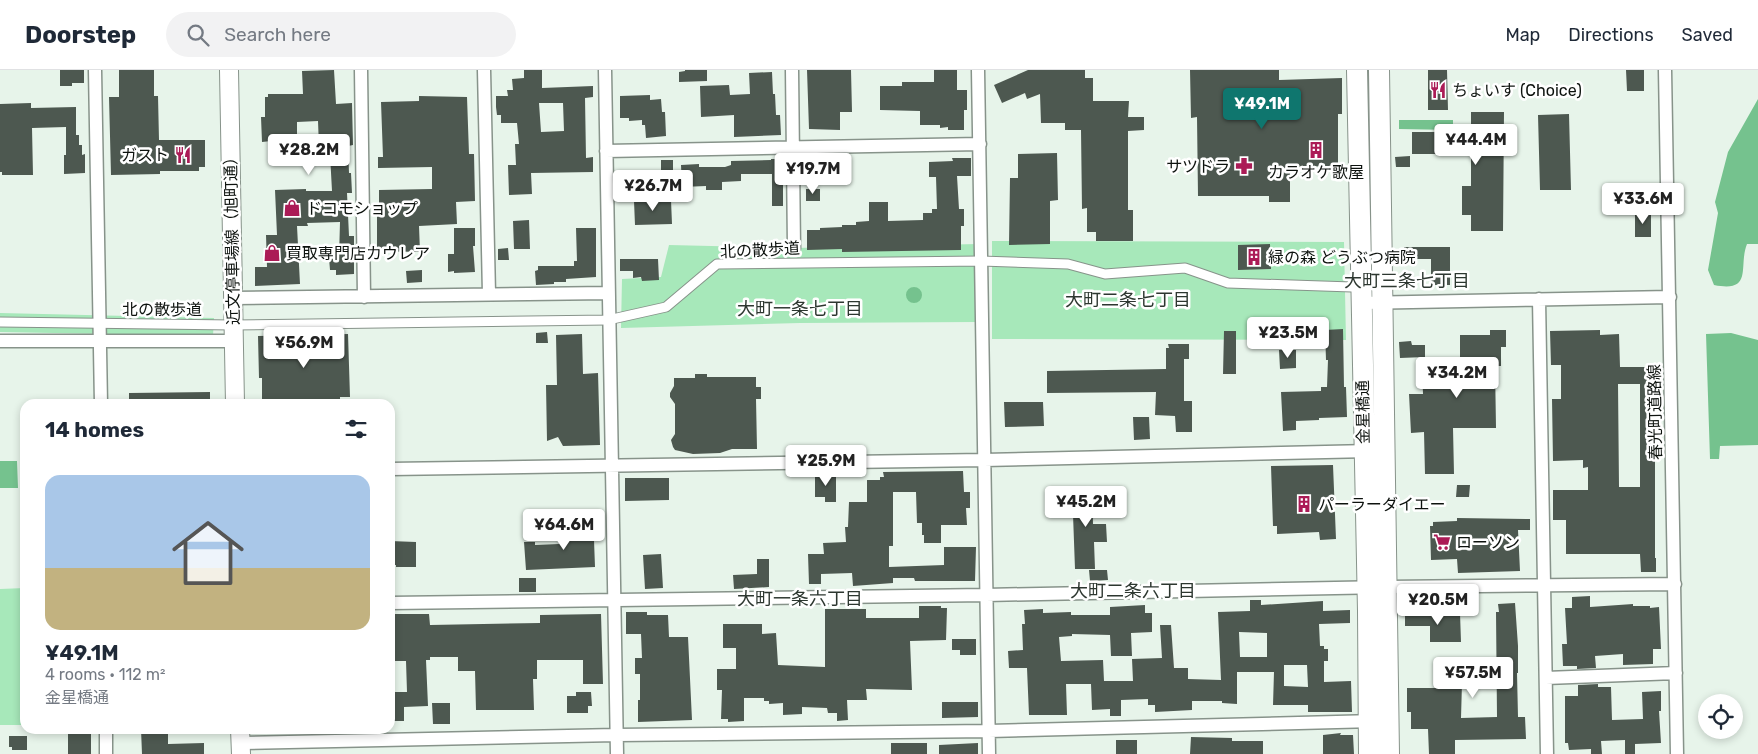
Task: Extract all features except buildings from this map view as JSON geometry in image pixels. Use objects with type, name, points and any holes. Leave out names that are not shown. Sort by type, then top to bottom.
[{"type":"main road","name":"近文停車場線（旭町通）","points":[[229,70],[235,399]]},
{"type":"main road","name":"金星橋通","points":[[1357,70],[1357,295],[1364,451],[1369,754]]},
{"type":"main road","name":"金星橋通","points":[[1379,70],[1389,754]]},
{"type":"street","points":[[94,70],[101,399]]},
{"type":"street","points":[[361,70],[364,297]]},
{"type":"street","points":[[484,70],[489,294]]},
{"type":"street","points":[[605,70],[617,754]]},
{"type":"street","points":[[792,70],[794,248]]},
{"type":"street","points":[[978,70],[989,754]]},
{"type":"street","name":"春光町道路線","points":[[1665,70],[1678,754]]},
{"type":"street","points":[[606,151],[980,144]]},
{"type":"street","name":"北の散歩道","points":[[0,322],[100,324],[233,333],[608,320],[666,307],[717,264],[981,261],[1068,264],[1105,274],[1185,268],[1228,283],[1357,295]]},
{"type":"street","points":[[233,298],[608,293]]},
{"type":"street","points":[[1357,295],[1382,302],[1670,297]]},
{"type":"street","points":[[1539,299],[1547,754]]},
{"type":"street","points":[[0,341],[100,341],[233,333]]},
{"type":"street","points":[[395,469],[611,464],[984,460],[1385,451]]},
{"type":"street","points":[[395,603],[986,595],[1366,587],[1675,584]]},
{"type":"street","points":[[1546,678],[1676,673]]},
{"type":"street","points":[[240,742],[989,730],[1389,720]]},
{"type":"street","points":[[106,734],[106,754]]},
{"type":"shaded area","points":[[1758,99],[1758,244],[1747,244],[1740,281],[1735,285],[1714,285],[1708,270],[1718,213],[1715,202],[1728,152]]},
{"type":"shaded area","points":[[1399,120],[1453,120],[1453,130],[1399,129]]},
{"type":"shaded area","points":[[992,241],[1344,242],[1346,340],[992,339]]},
{"type":"shaded area","points":[[978,244],[976,322],[800,323],[621,328],[622,279],[661,277],[669,245],[794,248]]},
{"type":"shaded area","points":[[914,287],[920,289],[922,295],[920,301],[914,303],[908,301],[906,295],[908,289]]},
{"type":"shaded area","points":[[0,313],[214,318],[213,336],[0,332]]},
{"type":"shaded area","points":[[1731,333],[1758,340],[1758,445],[1720,446],[1719,459],[1710,459],[1706,334]]},
{"type":"shaded area","points":[[0,461],[17,461],[18,488],[0,488]]},
{"type":"shaded area","points":[[20,588],[20,725],[0,725],[0,589]]},
{"type":"place","name":"ちょいす (Choice)","points":[[1438,90]]},
{"type":"place","name":"カラオケ歌屋","points":[[1316,150]]},
{"type":"place","name":"ガスト","points":[[183,155]]},
{"type":"place","name":"サツドラ","points":[[1244,166]]},
{"type":"place","name":"ドコモショップ","points":[[292,208]]},
{"type":"place","name":"買取専門店カウレア","points":[[272,253]]},
{"type":"place","name":"緑の森 どうぶつ病院","points":[[1254,257]]},
{"type":"place","name":"パーラーダイエー","points":[[1304,504]]},
{"type":"place","name":"ローソン","points":[[1442,542]]},
{"type":"district","name":"大町三条七丁目","points":[[1407,281]]},
{"type":"district","name":"大町二条七丁目","points":[[1128,300]]},
{"type":"district","name":"大町一条七丁目","points":[[800,309]]},
{"type":"district","name":"大町二条六丁目","points":[[1133,591]]},
{"type":"district","name":"大町一条六丁目","points":[[800,599]]}]
